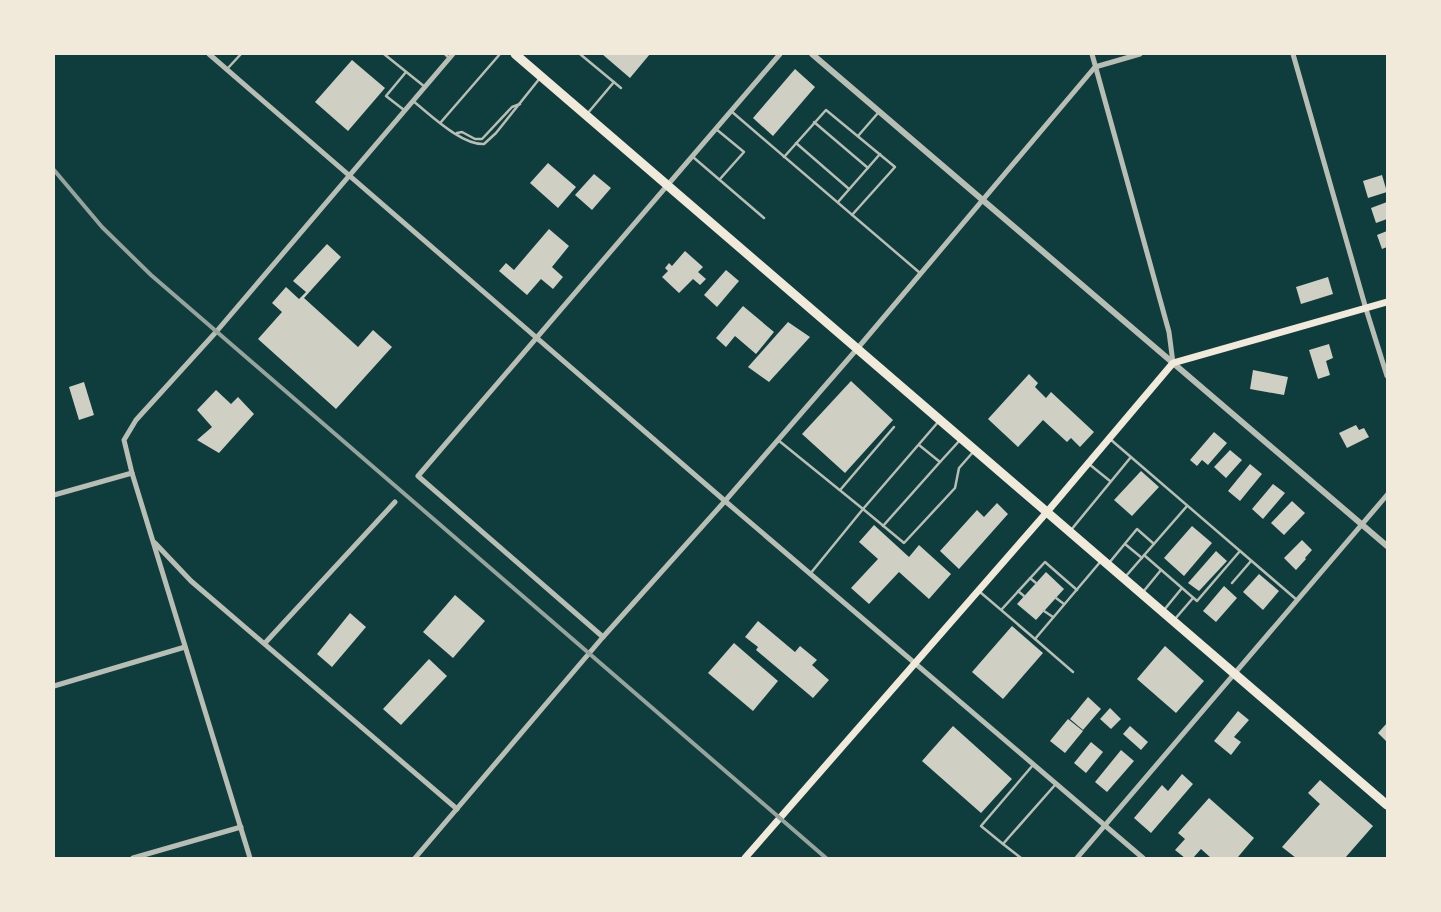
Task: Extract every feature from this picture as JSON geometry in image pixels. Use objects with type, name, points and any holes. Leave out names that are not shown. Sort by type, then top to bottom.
[{"type":"highway","points":[[515,54],[1387,805]]},
{"type":"main road","points":[[745,858],[1047,512],[1173,363],[1387,302]]},
{"type":"street","points":[[208,54],[535,338],[1143,858]]},
{"type":"street","points":[[603,637],[418,476],[780,54]]},
{"type":"street","points":[[812,54],[1387,546]]},
{"type":"street","points":[[1092,54],[1169,332],[1173,363]]},
{"type":"street","points":[[415,858],[603,637],[858,349],[1095,67],[1140,54]]},
{"type":"street","points":[[1293,54],[1387,376]]},
{"type":"street","points":[[250,858],[132,473],[124,440],[136,420],[216,332],[451,56]]},
{"type":"street","points":[[54,495],[132,473]]},
{"type":"street","points":[[1077,858],[1387,495]]},
{"type":"street","points":[[265,643],[395,502]]},
{"type":"street","points":[[153,541],[191,581],[457,809]]},
{"type":"street","points":[[54,686],[185,647]]},
{"type":"street","points":[[133,858],[241,826]]},
{"type":"lane","points":[[227,70],[241,54]]},
{"type":"lane","points":[[384,54],[425,87]]},
{"type":"lane","points":[[445,54],[451,56]]},
{"type":"lane","points":[[441,122],[500,54]]},
{"type":"lane","points":[[580,54],[621,88]]},
{"type":"lane","points":[[405,111],[386,96],[406,72]]},
{"type":"lane","points":[[413,101],[455,134],[473,144],[484,144],[496,133],[541,76]]},
{"type":"lane","points":[[586,115],[614,82]]},
{"type":"lane","points":[[455,134],[462,132],[475,139],[482,138],[512,107],[520,104]]},
{"type":"lane","points":[[784,157],[826,110],[880,154],[895,167],[852,215]]},
{"type":"lane","points":[[731,111],[921,274]]},
{"type":"lane","points":[[858,136],[879,112]]},
{"type":"lane","points":[[814,122],[868,168]]},
{"type":"lane","points":[[716,129],[744,152],[720,179]]},
{"type":"lane","points":[[796,143],[849,189]]},
{"type":"lane","points":[[837,202],[880,154]]},
{"type":"lane","points":[[693,156],[764,218]]},
{"type":"lane","points":[[810,574],[940,420]]},
{"type":"lane","points":[[841,490],[894,427]]},
{"type":"lane","points":[[1109,438],[1297,600]]},
{"type":"lane","points":[[883,526],[962,439]]},
{"type":"lane","points":[[778,440],[904,542],[955,488],[959,468],[975,450]]},
{"type":"lane","points":[[919,445],[940,462]]},
{"type":"lane","points":[[1070,531],[1131,457]]},
{"type":"lane","points":[[1088,463],[1111,482]]},
{"type":"lane","points":[[1125,578],[1187,506]]},
{"type":"lane","points":[[1034,639],[1077,590],[1105,561],[1125,544],[1137,529],[1154,544]]},
{"type":"lane","points":[[1125,544],[1161,570],[1197,601],[1240,551]]},
{"type":"lane","points":[[1232,583],[1251,560]]},
{"type":"lane","points":[[1002,609],[1045,562],[1077,590]]},
{"type":"lane","points":[[1142,593],[1161,570]]},
{"type":"lane","points":[[1030,578],[1036,583]]},
{"type":"lane","points":[[1163,611],[1182,588]]},
{"type":"lane","points":[[978,591],[1002,609],[1073,672]]},
{"type":"lane","points":[[1018,591],[1024,596]]},
{"type":"lane","points":[[1056,598],[1064,604]]},
{"type":"lane","points":[[1174,620],[1193,598]]},
{"type":"lane","points":[[1044,611],[1053,617]]},
{"type":"lane","points":[[1021,858],[981,826],[1034,764]]},
{"type":"lane","points":[[1003,844],[1056,783]]},
{"type":"building","points":[[602,54],[650,54],[630,78]]},
{"type":"building","points":[[352,60],[385,88],[348,131],[315,102]]},
{"type":"building","points":[[795,69],[815,87],[773,136],[753,118]]},
{"type":"building","points":[[548,163],[576,187],[558,208],[530,183]]},
{"type":"building","points":[[594,174],[611,188],[592,210],[575,195]]},
{"type":"building","points":[[1382,175],[1387,192],[1368,198],[1363,181]]},
{"type":"building","points":[[1387,202],[1387,219],[1376,223],[1371,208]]},
{"type":"building","points":[[549,229],[569,246],[552,267],[563,277],[553,289],[541,279],[527,295],[499,271],[506,263],[514,270]]},
{"type":"building","points":[[1387,231],[1387,247],[1382,249],[1377,235]]},
{"type":"building","points":[[327,244],[341,257],[304,298],[358,347],[373,330],[392,347],[336,409],[258,339],[282,312],[272,303],[286,287],[299,299],[306,292],[293,281]]},
{"type":"building","points":[[685,251],[703,267],[698,272],[706,279],[700,285],[693,279],[679,293],[662,277],[668,271],[665,268],[669,263],[672,266]]},
{"type":"building","points":[[726,270],[739,281],[717,307],[704,295]]},
{"type":"building","points":[[1328,277],[1333,294],[1301,304],[1296,287]]},
{"type":"building","points":[[743,306],[774,332],[756,354],[735,336],[726,347],[716,338]]},
{"type":"building","points":[[788,322],[810,337],[769,382],[748,367]]},
{"type":"building","points":[[1329,344],[1333,358],[1326,361],[1330,375],[1318,379],[1309,350]]},
{"type":"building","points":[[1253,370],[1288,377],[1284,395],[1250,389]]},
{"type":"building","points":[[1029,374],[1038,383],[1035,387],[1046,398],[1051,392],[1094,432],[1080,447],[1071,438],[1067,442],[1043,420],[1018,447],[988,419]]},
{"type":"building","points":[[851,381],[893,420],[845,473],[802,434]]},
{"type":"building","points":[[84,382],[94,415],[79,420],[69,387]]},
{"type":"building","points":[[216,390],[231,404],[238,397],[254,414],[219,453],[197,440],[212,427],[197,410]]},
{"type":"building","points":[[1356,425],[1359,430],[1364,428],[1369,437],[1347,448],[1339,433]]},
{"type":"building","points":[[1214,432],[1227,443],[1208,465],[1202,460],[1197,466],[1190,460]]},
{"type":"building","points":[[1230,450],[1242,460],[1226,478],[1214,467]]},
{"type":"building","points":[[1250,464],[1262,474],[1240,501],[1228,491]]},
{"type":"building","points":[[1141,471],[1159,487],[1132,516],[1114,500]]},
{"type":"building","points":[[1273,484],[1285,493],[1263,519],[1252,509]]},
{"type":"building","points":[[1292,501],[1305,513],[1284,535],[1271,523]]},
{"type":"building","points":[[997,503],[1008,514],[959,569],[940,551],[977,510],[984,517]]},
{"type":"building","points":[[874,525],[909,557],[919,545],[951,574],[929,599],[899,572],[869,604],[851,588],[878,559],[859,542]]},
{"type":"building","points":[[1192,526],[1212,543],[1184,576],[1164,558]]},
{"type":"building","points":[[1302,540],[1312,550],[1296,570],[1284,558]]},
{"type":"building","points":[[1216,551],[1227,561],[1199,591],[1188,583]]},
{"type":"building","points":[[1046,572],[1064,589],[1036,620],[1017,604]]},
{"type":"building","points":[[1259,574],[1279,591],[1263,610],[1243,592]]},
{"type":"building","points":[[1224,586],[1237,598],[1216,622],[1203,611]]},
{"type":"building","points":[[455,595],[485,621],[453,658],[423,632]]},
{"type":"building","points":[[350,613],[366,627],[332,667],[317,654]]},
{"type":"building","points":[[758,621],[795,652],[800,646],[817,660],[812,665],[829,680],[813,698],[756,650],[758,647],[745,637]]},
{"type":"building","points":[[1012,626],[1043,653],[1003,699],[972,672]]},
{"type":"building","points":[[734,643],[778,681],[753,711],[708,673]]},
{"type":"building","points":[[1165,646],[1204,681],[1176,713],[1137,679]]},
{"type":"building","points":[[429,659],[447,676],[401,725],[383,709]]},
{"type":"building","points":[[1088,697],[1101,709],[1083,730],[1070,719]]},
{"type":"building","points":[[1110,708],[1121,719],[1111,729],[1100,719]]},
{"type":"building","points":[[1238,711],[1249,720],[1234,737],[1241,742],[1231,755],[1214,741]]},
{"type":"building","points":[[1068,719],[1083,731],[1065,753],[1050,741]]},
{"type":"building","points":[[1387,723],[1387,742],[1378,733]]},
{"type":"building","points":[[953,726],[1012,779],[981,813],[922,761]]},
{"type":"building","points":[[1130,726],[1148,742],[1141,750],[1123,734]]},
{"type":"building","points":[[1091,742],[1103,752],[1086,773],[1074,763]]},
{"type":"building","points":[[1121,750],[1134,761],[1107,792],[1095,782]]},
{"type":"building","points":[[1182,774],[1193,784],[1151,833],[1134,818],[1162,785],[1168,791]]},
{"type":"building","points":[[1320,780],[1373,826],[1345,858],[1296,858],[1282,847],[1320,804],[1308,793]]},
{"type":"building","points":[[1209,798],[1254,838],[1239,858],[1211,858],[1201,849],[1193,858],[1185,858],[1175,850],[1185,839],[1178,833]]},
{"type":"railway","points":[[54,170],[102,227],[151,275],[826,858]]}]
